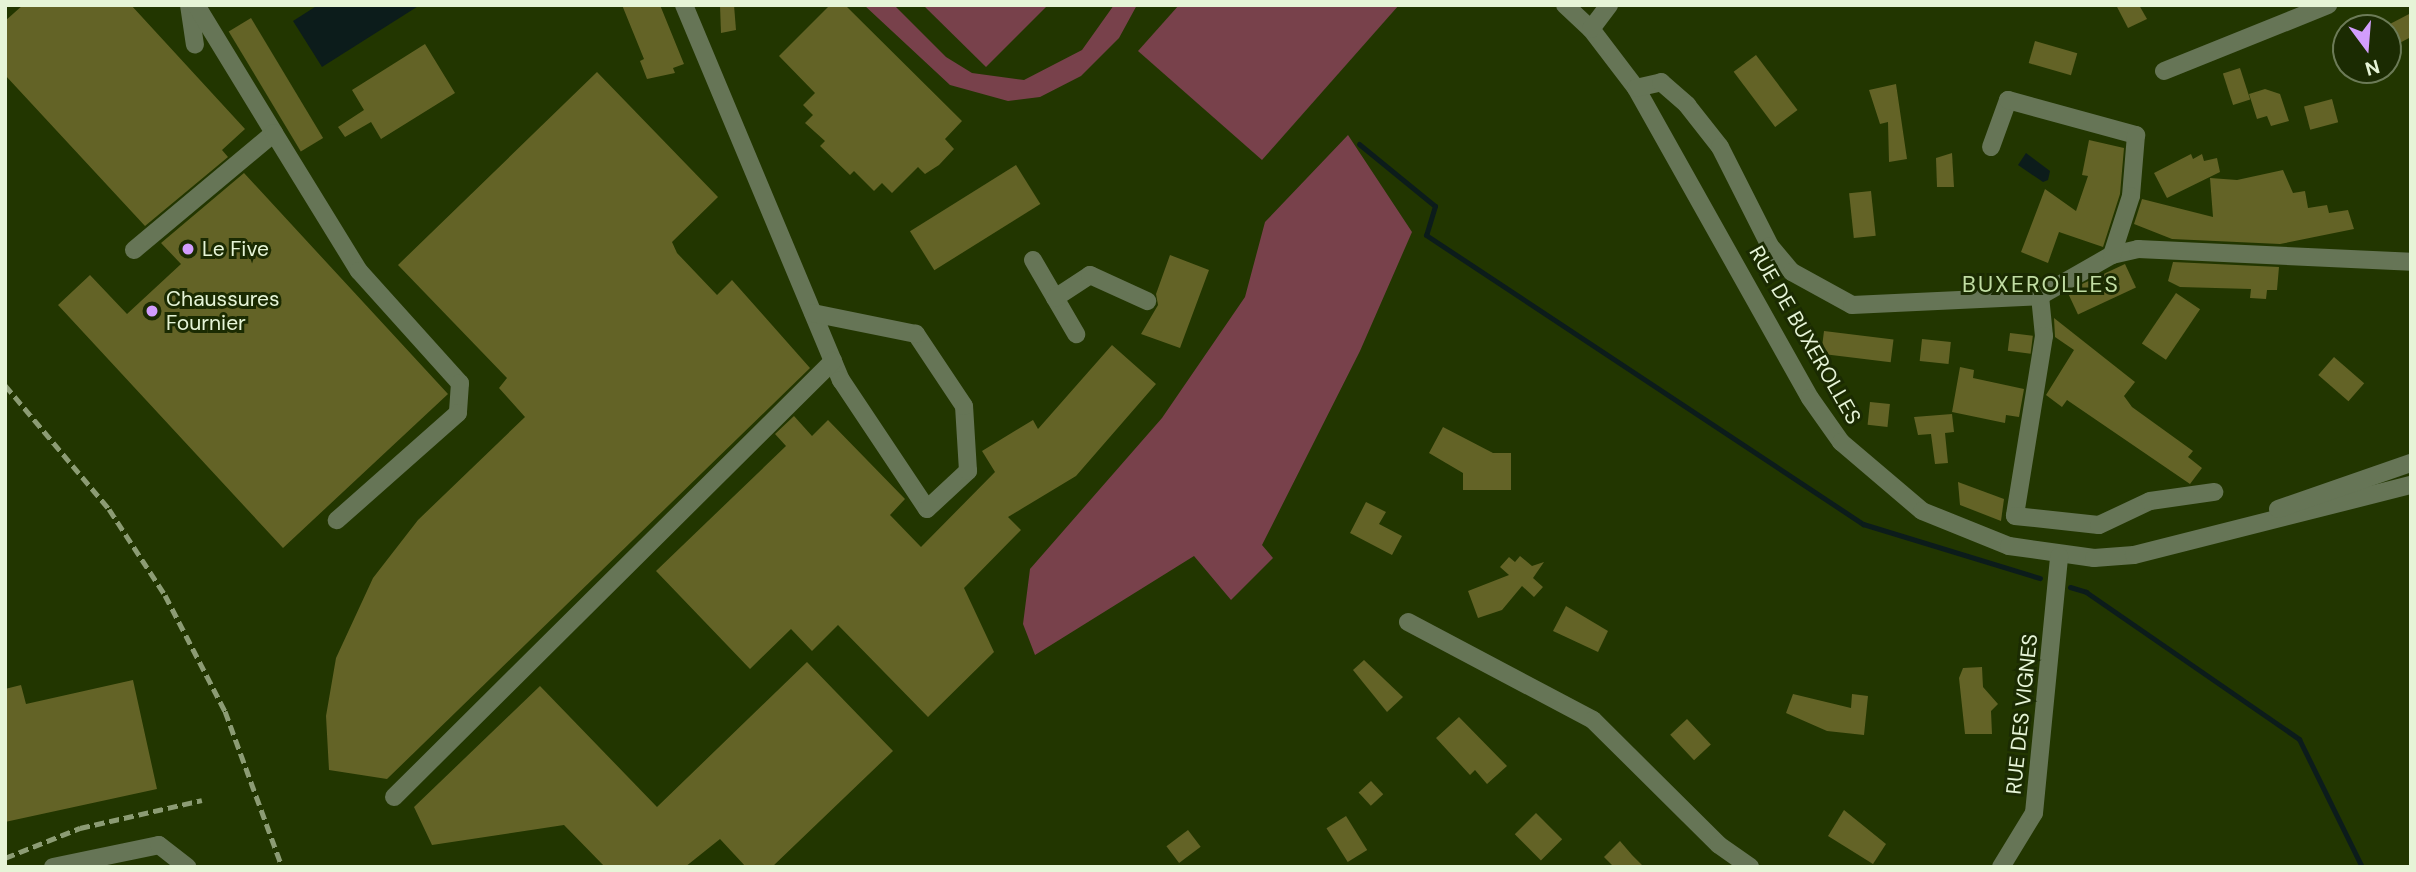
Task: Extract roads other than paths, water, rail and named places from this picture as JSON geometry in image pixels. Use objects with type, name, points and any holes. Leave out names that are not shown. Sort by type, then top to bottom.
[{"type":"street","points":[[189,5],[195,45]]},
{"type":"street","points":[[196,5],[359,271],[460,383],[458,413],[337,520]]},
{"type":"street","points":[[684,5],[832,361],[927,509],[968,471],[964,406],[916,334],[813,313]]},
{"type":"street","name":"RUE DE BUXEROLLES","points":[[1565,5],[1591,29],[1636,88],[1810,398],[1841,442],[1922,510],[2009,546],[2059,556],[2134,555],[2411,485]]},
{"type":"street","points":[[1591,29],[1609,5]]},
{"type":"street","points":[[2164,71],[2329,5]]},
{"type":"street","points":[[1636,88],[1661,82],[1720,147],[1770,246],[1792,272],[1822,292],[1852,305],[1894,307],[2040,296],[2112,255],[2138,249],[2411,262]]},
{"type":"street","points":[[1992,147],[2008,100],[2136,135],[2131,196],[2112,255]]},
{"type":"street","points":[[134,250],[274,133]]},
{"type":"street","points":[[1033,260],[1076,334]]},
{"type":"street","points":[[1055,298],[1090,275],[1147,301]]},
{"type":"street","points":[[2040,296],[2044,336],[2015,516],[2099,525],[2150,500],[2214,492]]},
{"type":"street","points":[[394,797],[832,361]]},
{"type":"street","name":"RUE DE BUXEROLLES","points":[[2186,543],[2411,463]]},
{"type":"street","name":"RUE DES VIGNES","points":[[2001,867],[2037,801],[2059,556]]},
{"type":"street","points":[[1408,622],[1593,720],[1719,845],[1750,867]]},
{"type":"street","points":[[52,867],[159,845],[187,867]]},
{"type":"waterway","points":[[1359,144],[1435,206],[1426,235],[1863,524],[2040,578]]},
{"type":"waterway","points":[[2070,587],[2086,592],[2299,739],[2362,867]]},
{"type":"railway","points":[[5,385],[109,509],[165,595],[225,711],[282,867]]},
{"type":"railway","points":[[5,858],[80,828],[202,800]]},
{"type":"place","name":"Le Five","points":[[188,249]]},
{"type":"place","name":"Chaussures Fournier","points":[[152,311]]},
{"type":"district","name":"BUXEROLLES","points":[[2041,284]]}]
